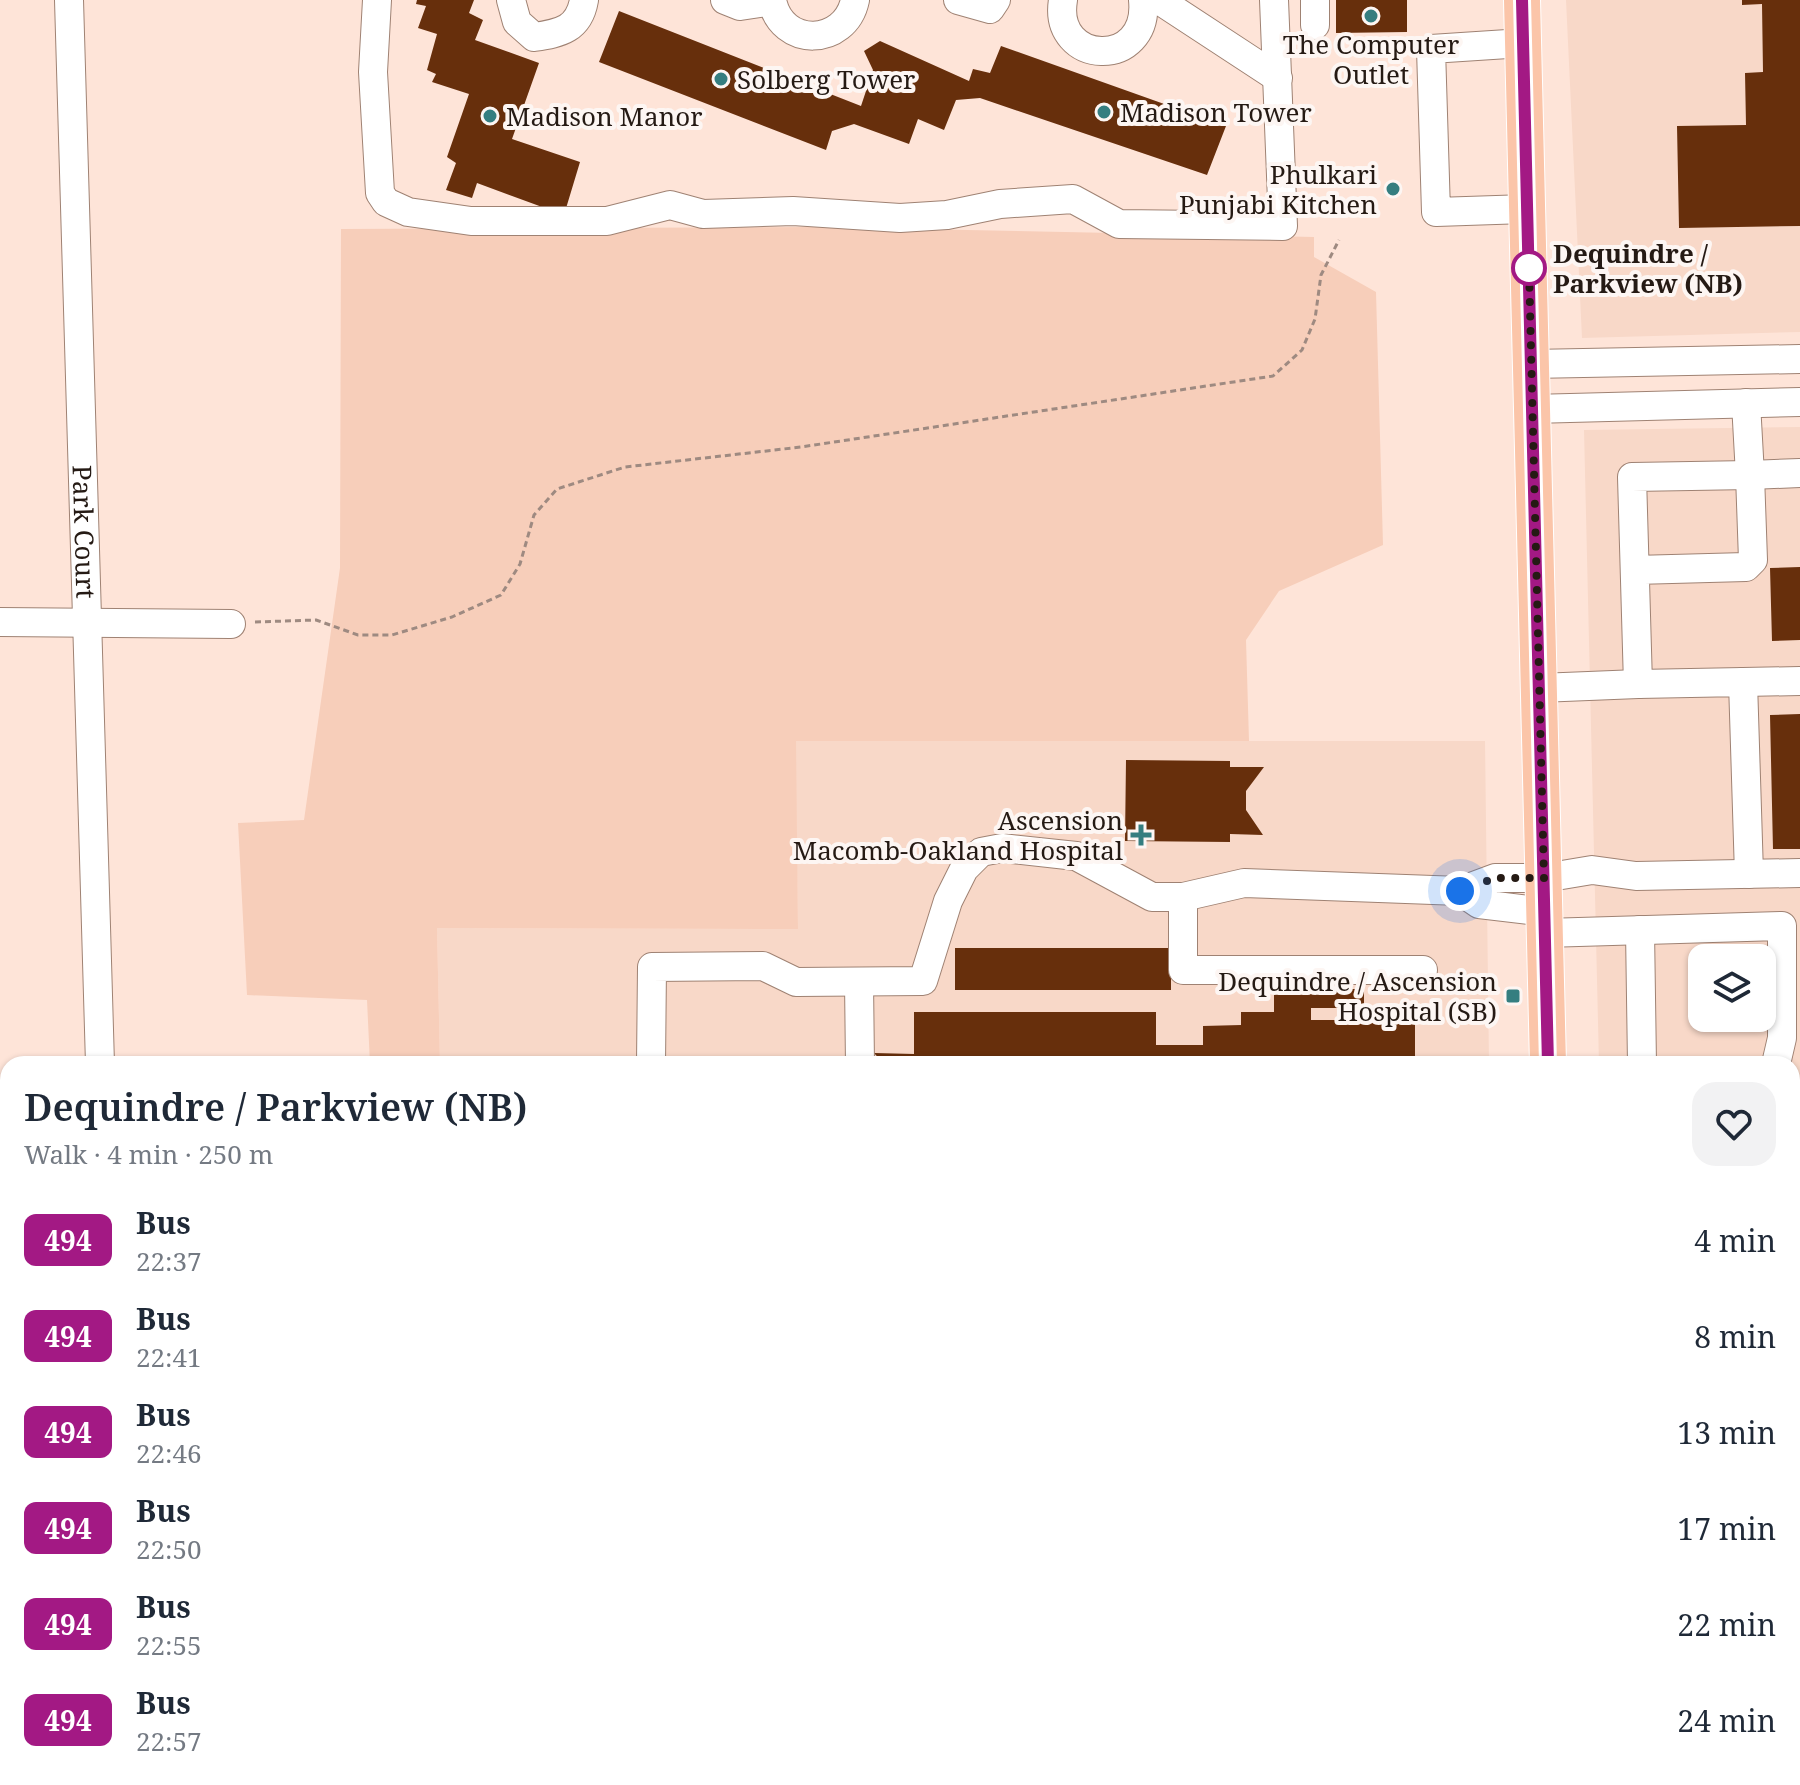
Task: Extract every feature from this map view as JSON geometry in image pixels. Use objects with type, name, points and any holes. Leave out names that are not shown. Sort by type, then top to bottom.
[{"type":"main road","points":[[1522,0],[1548,1056]]},
{"type":"street","name":"Park Court","points":[[69,0],[100,1056]]},
{"type":"street","points":[[377,0],[373,72],[380,193],[386,202],[408,212],[471,221],[607,221],[670,205],[703,214],[793,211],[900,218],[947,215],[1000,204],[1073,199],[1119,224],[1283,226],[1274,0]]},
{"type":"street","points":[[511,0],[517,22],[534,37],[564,32],[581,16],[584,0]]},
{"type":"street","points":[[725,0],[740,6],[772,1],[775,13],[788,30],[809,36],[823,36],[838,28],[855,0]]},
{"type":"street","points":[[958,0],[990,9],[996,0]]},
{"type":"street","points":[[1063,0],[1064,25],[1070,37],[1094,51],[1108,52],[1133,39],[1144,14],[1143,0]]},
{"type":"street","points":[[1159,0],[1278,78]]},
{"type":"street","points":[[1523,43],[1431,49],[1436,212],[1528,209]]},
{"type":"street","points":[[1531,364],[1800,359]]},
{"type":"street","points":[[1532,409],[1800,402]]},
{"type":"street","points":[[1635,570],[1746,567],[1753,560],[1746,403]]},
{"type":"street","points":[[1638,684],[1632,477],[1800,473]]},
{"type":"street","points":[[0,622],[231,624]]},
{"type":"street","points":[[1539,688],[1800,681]]},
{"type":"street","points":[[1743,682],[1749,874]]},
{"type":"street","points":[[651,1056],[652,967],[763,966],[796,982],[923,981],[948,901],[964,869],[981,852],[1002,848],[1076,856],[1152,897],[1183,897],[1244,883],[1460,891],[1479,904],[1545,908],[1640,930],[1791,926],[1778,1056]]},
{"type":"street","points":[[1545,908],[1592,870],[1636,876],[1800,873]]},
{"type":"street","points":[[1183,897],[1183,970],[1423,970]]},
{"type":"street","points":[[1640,930],[1642,1056]]},
{"type":"street","points":[[859,982],[860,1056]]},
{"type":"path","points":[[231,624],[316,620],[358,635],[392,635],[452,617],[501,595],[520,564],[534,515],[557,489],[625,467],[815,445],[1273,376],[1302,350],[1315,319],[1321,275],[1339,240]]},
{"type":"shaded area","points":[[1566,0],[1800,0],[1800,332],[1582,338]]},
{"type":"shaded area","points":[[815,227],[1314,237],[1314,257],[1376,292],[1383,545],[1279,591],[1246,640],[1249,741],[796,741],[798,929],[437,928],[440,1056],[370,1056],[367,1000],[247,995],[238,823],[304,820],[340,568],[341,229]]},
{"type":"shaded area","points":[[1800,427],[1800,1056],[1599,1056],[1584,430]]},
{"type":"shaded area","name":"Ascension Macomb-Oakland Hospital","points":[[795,741],[1485,741],[1489,1056],[440,1056],[437,928],[798,929]]},
{"type":"building","name":"Madison Manor","points":[[417,0],[474,0],[469,13],[483,20],[475,40],[539,63],[512,139],[580,162],[564,215],[477,183],[472,198],[446,190],[456,163],[447,157],[469,94],[432,82],[436,74],[427,70],[437,34],[418,28],[426,6],[416,4]]},
{"type":"building","name":"The Computer Outlet","points":[[1336,0],[1407,0],[1407,32],[1336,33]]},
{"type":"building","points":[[1742,0],[1800,0],[1800,226],[1679,228],[1677,126],[1746,125],[1745,73],[1763,72],[1762,4],[1742,5]]},
{"type":"building","points":[[619,11],[861,106],[873,70],[864,51],[880,41],[969,81],[973,69],[990,73],[1001,46],[1226,126],[1207,175],[980,98],[956,100],[944,130],[918,119],[909,144],[854,124],[832,131],[826,150],[599,62]]},
{"type":"building","points":[[1800,567],[1800,640],[1772,641],[1770,568]]},
{"type":"building","points":[[1800,714],[1800,849],[1773,849],[1770,715]]},
{"type":"building","points":[[1126,760],[1230,761],[1230,767],[1264,767],[1246,791],[1246,810],[1263,835],[1230,834],[1230,842],[1125,841]]},
{"type":"building","points":[[955,948],[1171,948],[1171,990],[955,990]]},
{"type":"building","points":[[1274,989],[1364,989],[1364,1008],[1311,1008],[1311,1020],[1415,1020],[1415,1056],[877,1056],[874,1053],[914,1054],[914,1012],[1156,1012],[1156,1045],[1203,1045],[1203,1026],[1241,1025],[1241,1012],[1274,1012]]},
{"type":"bus line","name":"494","points":[[1522,0],[1548,1056]]},
{"type":"place","name":"The Computer Outlet","points":[[1371,16]]},
{"type":"place","name":"Solberg Tower","points":[[721,79]]},
{"type":"place","name":"Madison Tower","points":[[1104,112]]},
{"type":"place","name":"Madison Manor","points":[[490,116]]},
{"type":"place","name":"Phulkari Punjabi Kitchen","points":[[1393,189]]},
{"type":"place","name":"Dequindre / Parkview (NB)","points":[[1529,268]]},
{"type":"place","name":"Ascension Macomb-Oakland Hospital","points":[[1141,835]]},
{"type":"place","name":"Dequindre / Ascension Hospital (SB)","points":[[1513,996]]},
{"type":"route","points":[[1460,891],[1495,878],[1544,878],[1529,268]]}]
